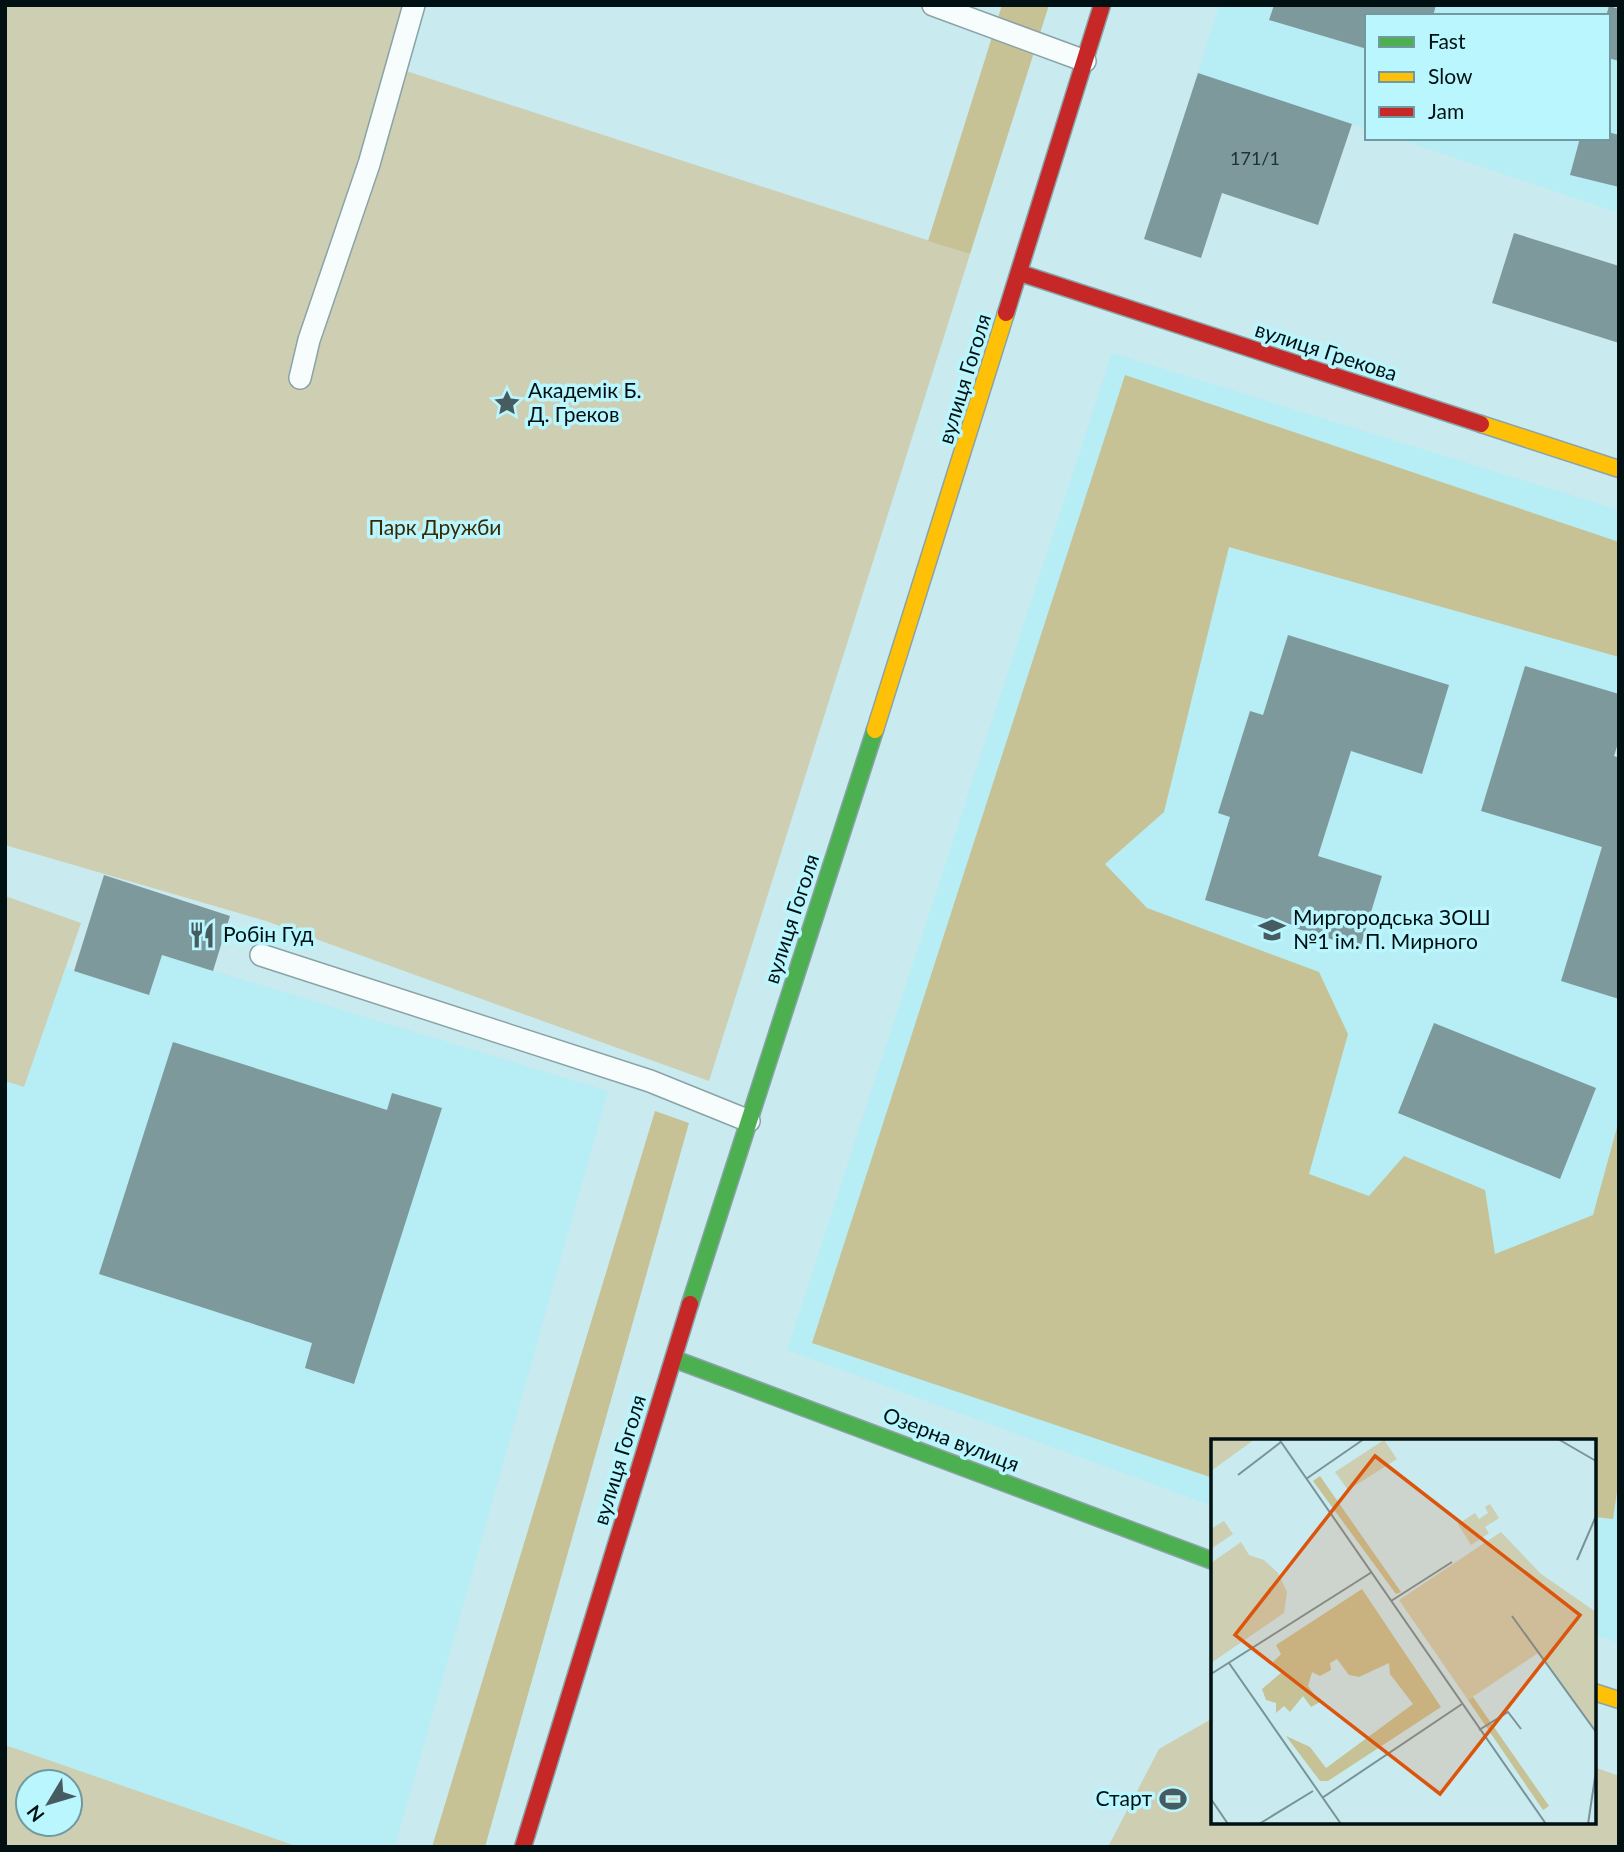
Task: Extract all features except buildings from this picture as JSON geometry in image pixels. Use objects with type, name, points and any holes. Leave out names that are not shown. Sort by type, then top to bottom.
[{"type":"street","name":"вулиця Гоголя","points":[[523,1847],[674,1359],[1020,273],[1102,5]]},
{"type":"street","name":"вулиця Грекова","points":[[1020,273],[1619,469]]},
{"type":"street","name":"Озерна вулиця","points":[[674,1359],[1211,1560]]},
{"type":"street","points":[[1596,1693],[1619,1700]]},
{"type":"lane","points":[[300,378],[309,340],[369,164],[414,5]]},
{"type":"lane","points":[[933,5],[1085,61]]},
{"type":"lane","points":[[261,955],[650,1081],[749,1121]]},
{"type":"shaded area","points":[[1002,5],[1049,5],[970,254],[928,241]]},
{"type":"shaded area","points":[[1219,5],[1619,5],[1619,213],[1402,140],[1610,140],[1610,14],[1365,14],[1365,128],[1198,73]]},
{"type":"shaded area","name":"Миргородська ЗОШ №1 ім. П. Мирного","points":[[1112,353],[1619,510],[1619,1643],[1596,1635],[1596,1439],[1211,1439],[1211,1505],[787,1350]]},
{"type":"shaded area","name":"Миргородська ЗОШ №1 ім. П. Мирного","points":[[1125,375],[1619,542],[1619,657],[1229,547],[1164,812],[1105,864],[1147,908],[1319,972],[1348,1034],[1309,1174],[1369,1196],[1404,1156],[1485,1190],[1495,1254],[1593,1215],[1619,1120],[1619,1478],[1613,1519],[1596,1517],[1596,1439],[1211,1439],[1211,1477],[812,1343]]},
{"type":"shaded area","points":[[5,896],[81,923],[66,966],[148,995],[162,955],[608,1091],[395,1847],[5,1847]]},
{"type":"shaded area","points":[[655,1111],[689,1123],[485,1847],[432,1847]]},
{"type":"green space","name":"Парк Дружби","points":[[5,5],[414,5],[397,68],[970,254],[709,1081],[266,921],[5,845]]},
{"type":"green space","points":[[5,896],[81,923],[24,1087],[5,1081]]},
{"type":"green space","name":"Старт","points":[[1211,1719],[1211,1824],[1596,1824],[1596,1768],[1619,1776],[1619,1847],[1108,1847],[1159,1749]]},
{"type":"green space","points":[[5,1745],[71,1768],[14,1768],[14,1838],[84,1838],[84,1772],[299,1847],[5,1847]]},
{"type":"traffic: fast","points":[[690,1304],[875,730]]},
{"type":"traffic: fast","points":[[674,1359],[1211,1560]]},
{"type":"traffic: slow","points":[[875,730],[1006,313]]},
{"type":"traffic: slow","points":[[1481,424],[1619,469]]},
{"type":"traffic: slow","points":[[1596,1693],[1619,1700]]},
{"type":"traffic: jam","points":[[1006,313],[1102,5]]},
{"type":"traffic: jam","points":[[1020,273],[1481,424]]},
{"type":"traffic: jam","points":[[523,1847],[690,1304]]},
{"type":"place","name":"Академік Б. Д. Греков","points":[[507,403]]},
{"type":"place","name":"Миргородська ЗОШ №1 ім. П. Мирного","points":[[1272,930]]},
{"type":"place","name":"Робін Гуд","points":[[202,935]]},
{"type":"place","name":"Старт","points":[[1173,1799]]}]
